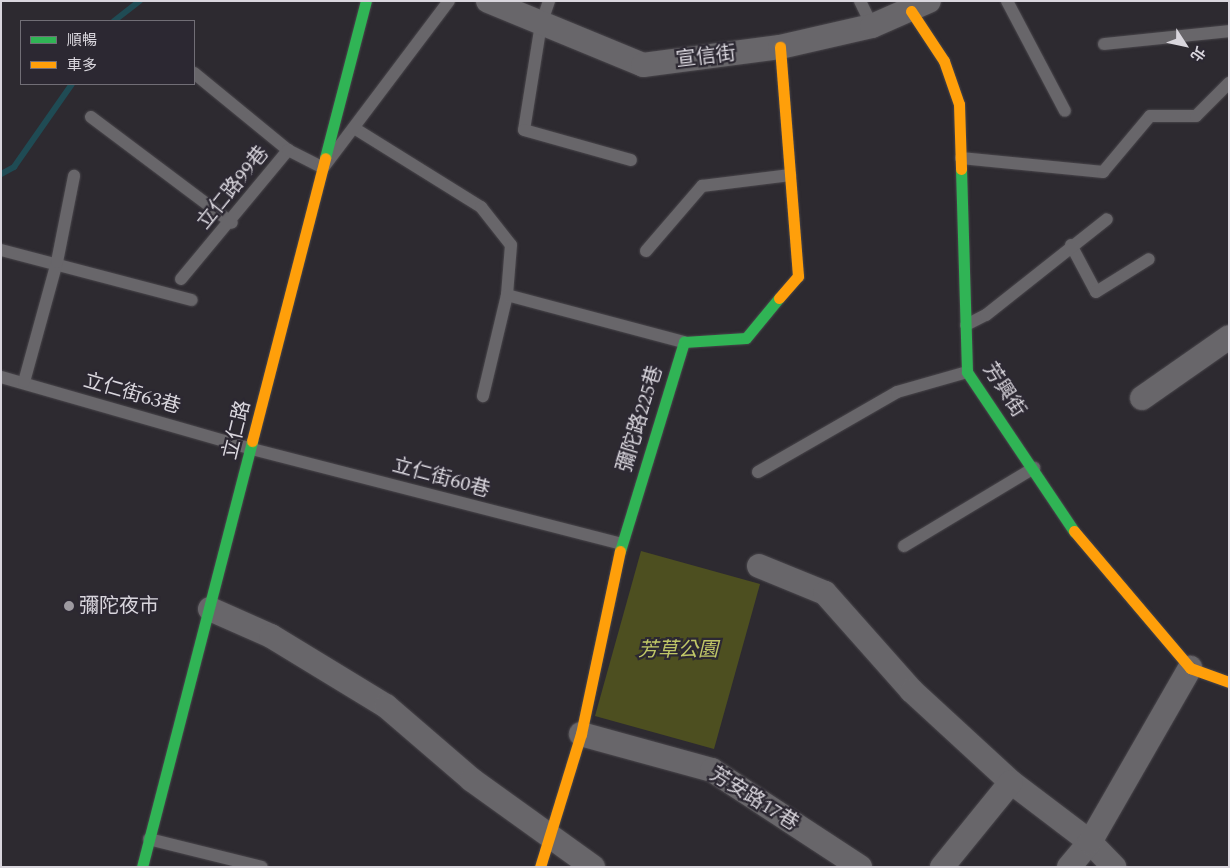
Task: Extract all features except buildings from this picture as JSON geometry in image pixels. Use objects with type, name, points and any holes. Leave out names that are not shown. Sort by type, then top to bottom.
[{"type":"street","name":"立仁路","points":[[142,867],[252,449],[366,1]]},
{"type":"street","name":"宣信街","points":[[488,1],[643,65],[780,47],[872,26],[920,6]]},
{"type":"street","name":"芳興街","points":[[920,6],[944,61],[959,104],[967,372],[1034,468],[1078,537],[1190,668],[1229,682]]},
{"type":"street","points":[[684,342],[746,338],[798,276],[780,47]]},
{"type":"street","points":[[1142,398],[1229,337]]},
{"type":"street","name":"彌陀路225巷","points":[[540,867],[581,734],[621,544],[684,342]]},
{"type":"street","points":[[759,566],[825,593],[912,691],[1011,782],[1090,842],[1114,867]]},
{"type":"street","points":[[210,609],[272,636],[386,706],[472,780],[593,867]]},
{"type":"street","points":[[1069,867],[1090,842],[1190,668]]},
{"type":"street","name":"芳安路17巷","points":[[581,734],[712,770],[860,867]]},
{"type":"street","points":[[942,867],[1011,782]]},
{"type":"lane","points":[[323,168],[450,1]]},
{"type":"lane","points":[[548,1],[541,24],[524,130],[631,160]]},
{"type":"lane","points":[[860,1],[872,26]]},
{"type":"lane","points":[[1007,1],[1065,111]]},
{"type":"lane","points":[[1104,44],[1229,31]]},
{"type":"lane","points":[[195,74],[288,150]]},
{"type":"lane","points":[[961,158],[1103,172],[1150,116],[1196,116],[1229,83]]},
{"type":"lane","points":[[91,117],[232,223]]},
{"type":"lane","points":[[354,128],[481,207],[510,244],[507,295],[483,396]]},
{"type":"lane","name":"立仁路99巷","points":[[181,279],[232,223],[288,150],[323,168]]},
{"type":"lane","points":[[646,251],[702,186],[790,175]]},
{"type":"lane","points":[[24,382],[57,262],[74,176]]},
{"type":"lane","points":[[966,325],[986,315],[1107,219]]},
{"type":"lane","points":[[1071,246],[1096,292],[1149,259]]},
{"type":"lane","points":[[1,250],[57,262],[192,300]]},
{"type":"lane","points":[[507,295],[684,342]]},
{"type":"lane","points":[[758,472],[897,392],[967,372]]},
{"type":"lane","name":"立仁街63巷","points":[[1,377],[24,382],[252,449]]},
{"type":"lane","name":"立仁街60巷","points":[[252,449],[621,544]]},
{"type":"lane","points":[[904,546],[1034,468]]},
{"type":"lane","points":[[149,839],[262,867]]},
{"type":"green space","name":"芳草公園","points":[[641,551],[760,584],[714,749],[595,716]]},
{"type":"waterway","points":[[115,20],[140,1]]},
{"type":"waterway","points":[[1,174],[14,167],[71,85]]},
{"type":"traffic: fast","points":[[325,158],[366,1]]},
{"type":"traffic: fast","points":[[961,169],[967,372],[1074,531]]},
{"type":"traffic: fast","points":[[620,551],[684,342],[746,338],[779,298]]},
{"type":"traffic: fast","points":[[142,867],[252,441]]},
{"type":"traffic: slow","points":[[911,11],[944,61],[959,104],[961,169]]},
{"type":"traffic: slow","points":[[779,298],[798,276],[780,47]]},
{"type":"traffic: slow","points":[[252,441],[325,158]]},
{"type":"traffic: slow","points":[[1074,531],[1190,668],[1229,682]]},
{"type":"traffic: slow","points":[[540,867],[581,734],[620,551]]},
{"type":"place","name":"彌陀夜市","points":[[69,606]]}]
